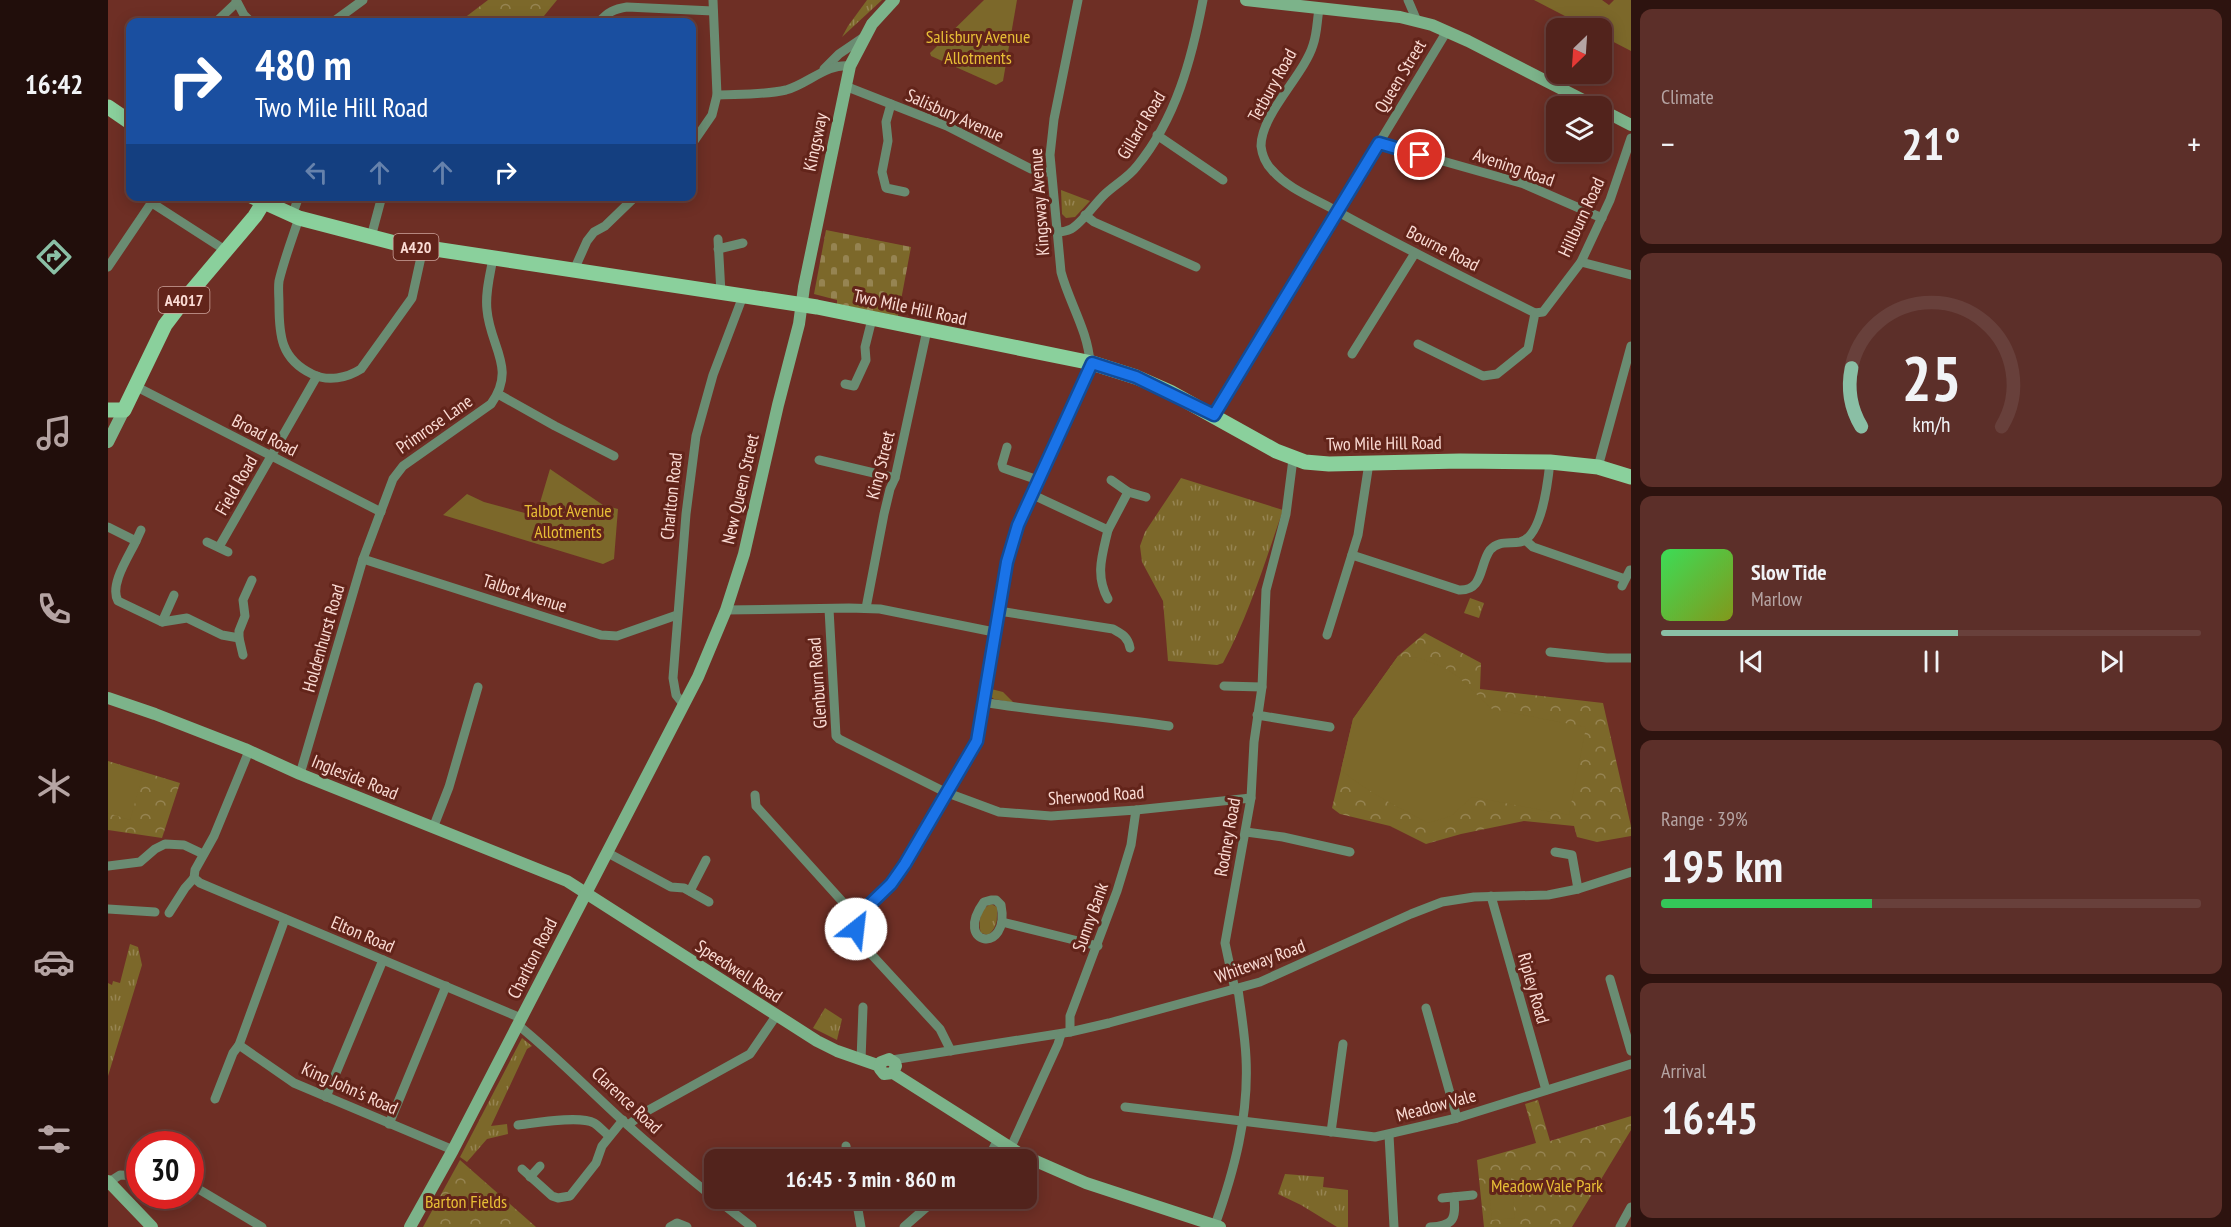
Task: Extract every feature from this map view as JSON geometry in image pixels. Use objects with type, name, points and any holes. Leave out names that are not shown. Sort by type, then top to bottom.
[{"type":"main road","points":[[109,109],[126,120]]},
{"type":"main road","name":"A4017","points":[[124,410],[165,326],[255,216],[257,201]]},
{"type":"main road","name":"Two Mile Hill Road","points":[[259,201],[295,217],[423,248],[802,305],[1091,363],[1136,377],[1214,415],[1293,459],[1329,464],[1550,462]]},
{"type":"main road","points":[[108,410],[124,410]]},
{"type":"main road","name":"A420","points":[[1550,462],[1598,467],[1631,477]]},
{"type":"street","points":[[338,18],[363,0]]},
{"type":"street","points":[[696,138],[712,115],[717,95],[713,0]]},
{"type":"street","name":"Kingsway","points":[[802,305],[850,66],[872,24],[894,0]]},
{"type":"street","name":"Kingsway Avenue","points":[[1078,0],[1054,119],[1050,154],[1061,272],[1089,349],[1091,363]]},
{"type":"street","name":"Gillard Road","points":[[1057,232],[1071,229],[1107,192],[1136,167],[1157,135],[1184,78],[1194,46],[1203,0]]},
{"type":"street","points":[[1246,0],[1417,21],[1446,31],[1575,96]]},
{"type":"street","points":[[1408,0],[1417,21]]},
{"type":"street","points":[[220,18],[236,2],[248,18]]},
{"type":"street","points":[[602,18],[616,9],[627,7],[713,11]]},
{"type":"street","name":"Tetbury Road","points":[[1319,9],[1313,46],[1272,115],[1262,135],[1261,146],[1264,160],[1272,171],[1284,181],[1337,211]]},
{"type":"street","name":"Queen Street","points":[[1214,415],[1446,31]]},
{"type":"street","points":[[818,75],[838,54],[864,37]]},
{"type":"street","points":[[717,95],[780,91],[795,87],[836,67],[850,66]]},
{"type":"street","name":"Salisbury Avenue","points":[[845,86],[947,126],[1031,169],[1051,172]]},
{"type":"street","points":[[891,104],[886,122],[888,141],[882,172],[886,188],[905,192]]},
{"type":"street","points":[[1612,115],[1631,125]]},
{"type":"street","points":[[1157,135],[1223,180]]},
{"type":"street","name":"Hillburn Road","points":[[1535,313],[1543,312],[1581,262],[1610,200],[1631,138]]},
{"type":"street","name":"Avening Road","points":[[1379,143],[1524,184],[1602,218]]},
{"type":"street","points":[[108,267],[153,201]]},
{"type":"street","points":[[155,201],[225,250]]},
{"type":"street","points":[[298,201],[279,283],[279,332],[290,357],[300,368],[317,376],[333,378],[350,376],[361,369],[414,294],[423,248]]},
{"type":"street","points":[[371,237],[381,201]]},
{"type":"street","points":[[574,270],[587,241],[594,232],[605,226],[631,201]]},
{"type":"street","name":"Bourne Road","points":[[1337,211],[1535,313]]},
{"type":"street","points":[[1086,215],[1094,222],[1196,267]]},
{"type":"street","points":[[721,293],[718,244],[743,243]]},
{"type":"street","points":[[1352,354],[1415,253]]},
{"type":"street","name":"Primrose Lane","points":[[381,512],[397,471],[491,404],[498,394],[503,370],[502,360],[486,309],[493,258]]},
{"type":"street","points":[[1581,262],[1631,275]]},
{"type":"street","name":"Charlton Road","points":[[684,705],[676,695],[673,678],[677,615],[696,436],[713,375],[743,296]]},
{"type":"street","name":"New Queen Street","points":[[698,677],[726,610],[747,543],[802,305]]},
{"type":"street","points":[[1418,344],[1483,376],[1497,374],[1528,349],[1535,313]]},
{"type":"street","points":[[845,384],[854,386],[867,360],[865,346],[872,319]]},
{"type":"street","name":"King Street","points":[[866,609],[886,506],[895,478],[927,330]]},
{"type":"street","points":[[1598,467],[1627,374],[1631,346]]},
{"type":"street","points":[[951,1051],[940,1029],[860,942],[856,929],[862,912],[891,884],[905,864],[945,792],[977,741],[1007,562],[1018,525],[1091,363]]},
{"type":"street","name":"Field Road","points":[[207,542],[223,550],[317,376]]},
{"type":"street","name":"Broad Road","points":[[135,386],[381,512]]},
{"type":"street","points":[[498,394],[614,456]]},
{"type":"street","points":[[108,442],[124,410]]},
{"type":"street","points":[[1007,447],[1003,468],[1038,480]]},
{"type":"street","name":"Rodney Road","points":[[1218,1226],[1233,1174],[1244,1121],[1246,1059],[1237,990],[1225,943],[1251,798],[1257,715],[1262,687],[1266,590],[1286,514],[1293,459]]},
{"type":"street","points":[[819,460],[895,478]]},
{"type":"street","points":[[1352,555],[1464,590],[1470,589],[1478,581],[1487,557],[1495,546],[1506,542],[1520,542],[1532,532],[1540,515],[1547,490],[1550,462]]},
{"type":"street","points":[[1327,635],[1358,535],[1369,464]]},
{"type":"street","points":[[1111,480],[1128,492],[1146,497]]},
{"type":"street","points":[[1108,599],[1101,586],[1100,574],[1108,530],[1128,492]]},
{"type":"street","points":[[1031,494],[1108,530]]},
{"type":"street","name":"Holdenhurst Road","points":[[300,774],[363,559],[381,512]]},
{"type":"street","points":[[108,527],[136,541]]},
{"type":"street","points":[[141,530],[115,586],[115,595],[121,602],[162,622],[187,618],[222,634],[239,638]]},
{"type":"street","points":[[1525,540],[1533,547],[1626,578]]},
{"type":"street","name":"Talbot Avenue","points":[[363,559],[601,635],[617,636],[677,615]]},
{"type":"street","points":[[243,656],[239,638],[245,616],[243,600],[252,580]]},
{"type":"street","points":[[162,622],[174,595]]},
{"type":"street","name":"Glenburn Road","points":[[829,609],[837,736],[945,792]]},
{"type":"street","points":[[726,610],[866,609],[904,613],[994,632]]},
{"type":"street","points":[[999,611],[1113,629],[1123,634],[1130,648]]},
{"type":"street","points":[[1069,633],[1071,622]]},
{"type":"street","points":[[1550,652],[1631,658]]},
{"type":"street","name":"Charlton Road","points":[[410,1227],[453,1150],[698,677]]},
{"type":"street","points":[[1224,686],[1262,687]]},
{"type":"street","points":[[433,828],[448,787],[478,687]]},
{"type":"street","name":"Ingleside Road","points":[[108,698],[249,751],[300,774],[567,881],[586,893]]},
{"type":"street","points":[[982,702],[1127,725],[1169,726]]},
{"type":"street","points":[[1257,715],[1330,727]]},
{"type":"street","points":[[169,913],[184,888],[194,878],[195,870],[214,836],[249,751]]},
{"type":"street","name":"Sherwood Road","points":[[945,792],[999,812],[1051,816],[1251,798]]},
{"type":"street","points":[[755,795],[756,806],[859,920]]},
{"type":"street","name":"Sunny Bank","points":[[1017,1149],[1058,1044],[1066,1033],[1070,1016],[1118,891],[1131,845],[1136,810]]},
{"type":"street","points":[[1246,832],[1283,837],[1350,852]]},
{"type":"street","points":[[108,866],[140,862],[165,844],[184,845],[203,854]]},
{"type":"street","points":[[1555,852],[1572,855],[1578,889]]},
{"type":"street","points":[[608,853],[672,887],[684,888],[709,902]]},
{"type":"street","points":[[690,891],[706,860]]},
{"type":"street","name":"Whiteway Road","points":[[892,1060],[1066,1033],[1237,990],[1283,973],[1425,908],[1457,899],[1548,895],[1578,889],[1631,872]]},
{"type":"street","name":"Elton Road","points":[[194,878],[201,883],[446,986],[520,1022]]},
{"type":"street","name":"Speedwell Road","points":[[586,893],[817,1041],[879,1066],[884,1074],[893,1073],[1011,1149]]},
{"type":"street","name":"Ripley Road","points":[[1491,896],[1546,1090]]},
{"type":"street","points":[[108,909],[154,912]]},
{"type":"street","points":[[215,1099],[233,1053],[239,1045],[285,919]]},
{"type":"street","points":[[1002,922],[1098,946]]},
{"type":"street","points":[[326,1097],[383,960]]},
{"type":"street","points":[[1610,979],[1631,1051]]},
{"type":"street","points":[[389,1124],[446,986]]},
{"type":"street","points":[[861,1060],[863,1007]]},
{"type":"street","points":[[1426,1008],[1457,1118]]},
{"type":"street","points":[[522,1169],[552,1196],[558,1198],[570,1196],[596,1163],[602,1146],[609,1136],[626,1123],[750,1054],[776,1016]]},
{"type":"street","name":"Clarence Road","points":[[520,1022],[626,1123],[704,1190]]},
{"type":"street","points":[[1331,1132],[1343,1044]]},
{"type":"street","name":"King John's Road","points":[[239,1045],[294,1083],[453,1150]]},
{"type":"street","points":[[879,1066],[884,1059],[892,1060],[896,1066],[893,1073]]},
{"type":"street","name":"Meadow Vale","points":[[1125,1107],[1375,1137],[1457,1118],[1631,1064]]},
{"type":"street","name":"Speedwell Road","points":[[945,1107],[995,1145],[1007,1149]]},
{"type":"street","points":[[518,1125],[586,1120],[594,1123],[609,1136]]},
{"type":"street","points":[[1389,1135],[1394,1227]]},
{"type":"street","points":[[993,1149],[995,1145]]},
{"type":"street","name":"Speedwell Road","points":[[1037,1161],[1086,1183],[1218,1226]]},
{"type":"street","points":[[530,1177],[540,1166]]},
{"type":"street","points":[[126,1175],[120,1175],[108,1181],[152,1227]]},
{"type":"street","points":[[204,1192],[262,1227]]},
{"type":"street","points":[[1443,1198],[1473,1195]]},
{"type":"street","points":[[1431,1227],[1452,1221],[1456,1213],[1454,1197]]},
{"type":"street","points":[[1620,1227],[1631,1207]]},
{"type":"street","name":"Clarence Road","points":[[729,1209],[752,1227]]},
{"type":"street","points":[[857,1209],[861,1227]]},
{"type":"street","points":[[904,1227],[924,1209]]},
{"type":"street","points":[[670,1227],[676,1223],[687,1227]]},
{"type":"green space","points":[[488,0],[557,0],[542,18],[464,18]]},
{"type":"green space","points":[[867,0],[882,0],[842,37],[848,26]]},
{"type":"green space","name":"Salisbury Avenue Allotments","points":[[984,0],[1017,0],[1003,81],[996,85],[931,56],[930,53]]},
{"type":"green space","points":[[1534,0],[1602,0],[1609,5],[1614,0],[1631,0],[1631,51],[1612,41],[1612,18],[1569,18]]},
{"type":"green space","points":[[1061,190],[1090,201],[1075,217],[1066,218],[1062,214]]},
{"type":"green space","points":[[826,230],[911,247],[898,316],[837,304],[837,300],[814,294]]},
{"type":"green space","name":"Talbot Avenue Allotments","points":[[550,469],[603,505],[618,509],[614,559],[603,564],[443,515],[467,494],[484,502],[536,516]]},
{"type":"green space","points":[[1181,478],[1283,510],[1241,626],[1223,663],[1217,665],[1168,661],[1163,601],[1142,562],[1140,546],[1145,532]]},
{"type":"green space","points":[[1470,598],[1484,603],[1479,618],[1464,613]]},
{"type":"green space","points":[[1425,633],[1481,663],[1480,689],[1603,703],[1631,826],[1631,836],[1597,842],[1577,837],[1574,826],[1524,821],[1426,844],[1390,826],[1340,814],[1332,808],[1353,719],[1398,656]]},
{"type":"green space","points":[[1398,656],[1419,658],[1445,668],[1457,676],[1492,709],[1586,727],[1569,815],[1472,797],[1451,816],[1428,823],[1372,792],[1341,770],[1353,719]]},
{"type":"green space","points":[[991,689],[1003,692],[1014,703],[994,699],[990,696]]},
{"type":"green space","points":[[108,761],[180,783],[162,838],[108,830]]},
{"type":"green space","points":[[108,763],[143,774],[130,820],[108,813]]},
{"type":"green space","points":[[991,904],[997,907],[997,919],[994,929],[988,935],[981,933],[980,920],[984,909]]},
{"type":"green space","points":[[130,944],[138,947],[142,965],[108,1076],[108,983],[112,985],[113,981],[120,983]]},
{"type":"green space","points":[[825,1008],[842,1019],[837,1040],[813,1028]]},
{"type":"green space","points":[[522,1038],[532,1046],[527,1049],[491,1126],[507,1124],[508,1134],[487,1139],[467,1162],[460,1157]]},
{"type":"green space","name":"Meadow Vale Park","points":[[1538,1100],[1550,1141],[1631,1116],[1631,1130],[1572,1227],[1484,1227],[1477,1160],[1536,1143],[1525,1104]]},
{"type":"green space","name":"Barton Fields","points":[[460,1160],[536,1227],[423,1227]]},
{"type":"green space","points":[[1285,1174],[1324,1177],[1323,1187],[1348,1190],[1348,1227],[1337,1227],[1278,1194]]},
{"type":"green space","points":[[1511,1178],[1515,1218],[1492,1220],[1488,1180]]},
{"type":"route","points":[[856,929],[862,912],[891,884],[905,864],[945,792],[977,741],[1007,562],[1018,525],[1092,363],[1136,377],[1214,415],[1379,143],[1420,155]]}]
